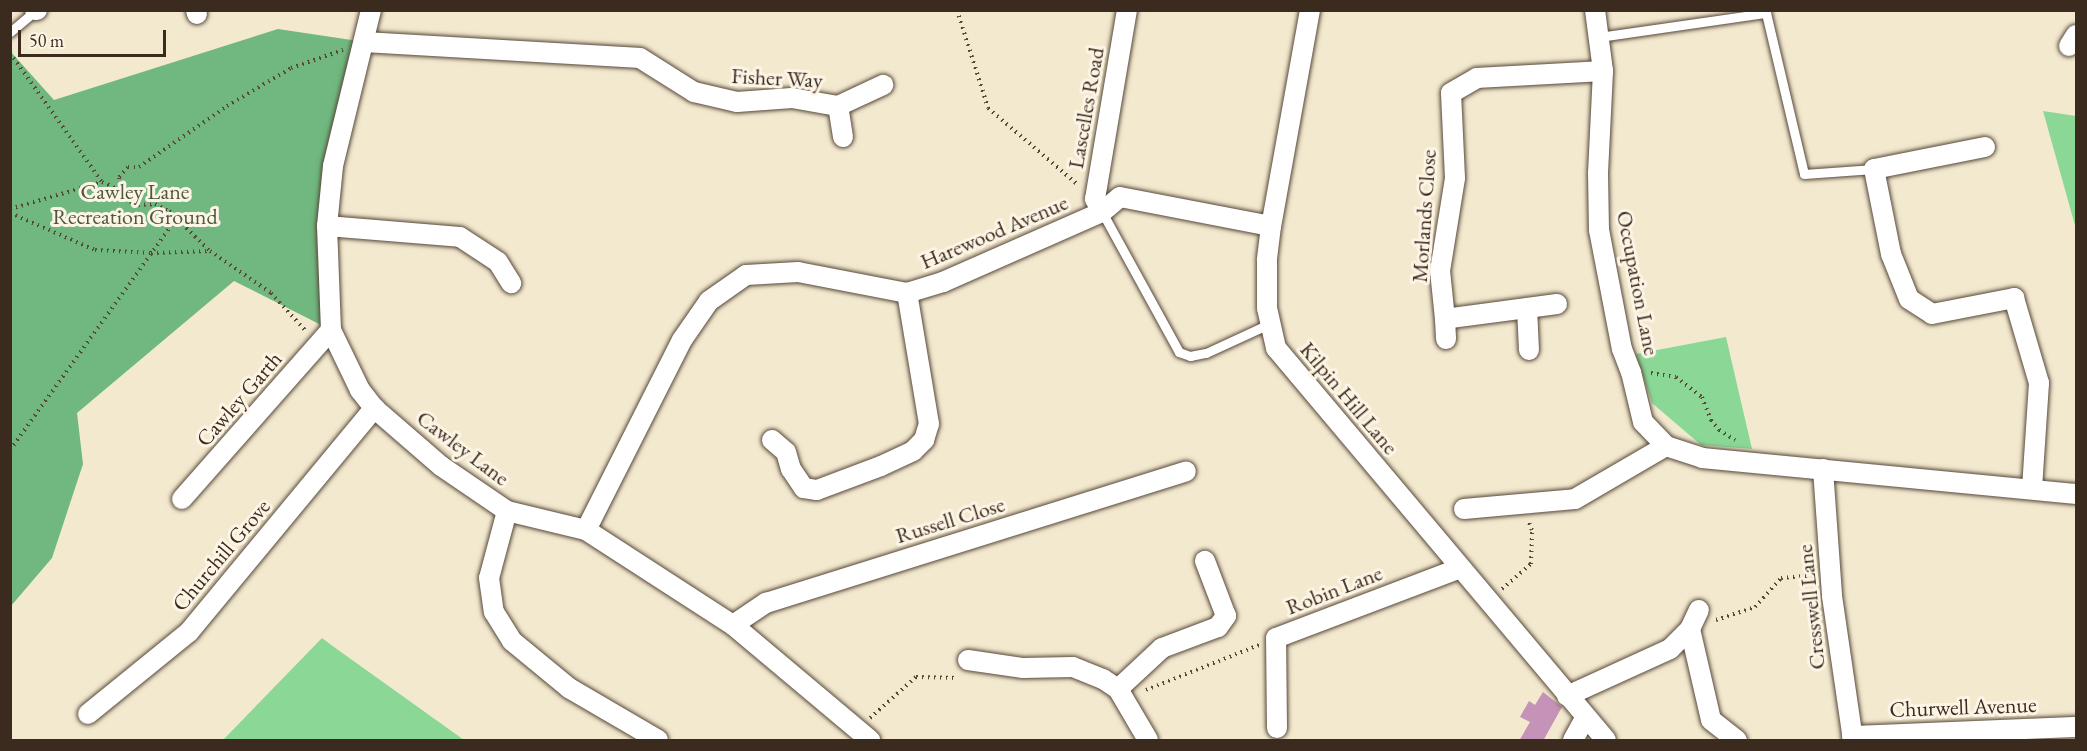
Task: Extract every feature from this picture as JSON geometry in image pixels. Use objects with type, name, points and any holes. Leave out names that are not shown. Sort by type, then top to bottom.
[{"type":"street","name":"Cawley Lane","points":[[371,10],[333,166],[327,226],[331,330],[360,390],[374,408],[441,466],[507,511],[586,530],[733,626],[864,735]]},
{"type":"street","name":"Lascelles Road","points":[[1098,206],[1127,10]]},
{"type":"street","name":"Kilpin Hill Lane","points":[[1310,10],[1271,226],[1268,308],[1276,348],[1606,741]]},
{"type":"street","name":"Occupation Lane","points":[[1595,10],[1603,71],[1603,112],[1598,173],[1599,230],[1622,349],[1631,372],[1643,422],[1666,446],[1702,459],[2076,494]]},
{"type":"street","name":"Fisher Way","points":[[365,42],[640,58],[694,92],[737,102],[792,98],[838,106],[883,85]]},
{"type":"street","name":"Morlands Close","points":[[1446,339],[1440,271],[1455,178],[1451,93],[1477,78],[1603,71]]},
{"type":"street","name":"Fisher Way","points":[[838,106],[843,137]]},
{"type":"street","points":[[1985,147],[1874,169],[1891,254],[1910,299],[1932,314],[2014,298],[2039,383],[2032,489]]},
{"type":"street","name":"Harewood Avenue","points":[[586,530],[682,340],[708,301],[746,275],[798,272],[907,292],[943,282],[1120,197],[1271,226]]},
{"type":"street","points":[[327,226],[460,237],[504,257],[511,283]]},
{"type":"street","points":[[772,440],[786,452],[791,469],[804,488],[817,490],[881,466],[913,451],[924,440],[929,424],[907,292]]},
{"type":"street","points":[[1445,319],[1557,304]]},
{"type":"street","points":[[1527,308],[1529,350]]},
{"type":"street","name":"Cawley Garth","points":[[182,499],[331,330]]},
{"type":"street","name":"Churchill Grove","points":[[88,714],[189,632],[374,408]]},
{"type":"street","points":[[1464,509],[1575,499],[1666,446]]},
{"type":"street","name":"Cresswell Lane","points":[[1822,469],[1830,574],[1852,738]]},
{"type":"street","name":"Russell Close","points":[[733,626],[766,603],[1186,471]]},
{"type":"street","points":[[507,511],[489,578],[494,612],[512,641],[569,688],[658,741]]},
{"type":"street","points":[[1121,694],[1162,648],[1218,627],[1226,616],[1205,561]]},
{"type":"street","name":"Robin Lane","points":[[1277,728],[1276,638],[1460,568]]},
{"type":"street","points":[[1567,696],[1670,649],[1690,629],[1699,610]]},
{"type":"street","points":[[1690,629],[1711,720],[1737,741]]},
{"type":"street","points":[[965,669],[1073,667],[1103,679],[1121,694],[1148,741]]},
{"type":"street","points":[[1573,741],[1585,718]]},
{"type":"street","name":"Churwell Avenue","points":[[1852,738],[2076,727]]},
{"type":"lane","points":[[10,32],[36,11]]},
{"type":"lane","points":[[1599,38],[1766,12],[1804,174],[1874,169]]},
{"type":"lane","points":[[1098,206],[1179,352],[1190,356],[1206,353],[1271,322]]},
{"type":"path","points":[[957,10],[988,108],[1098,206]]},
{"type":"path","points":[[121,192],[119,177],[128,167],[139,167],[227,106],[291,68],[365,42]]},
{"type":"path","points":[[10,53],[102,182],[130,196],[132,205],[155,204],[169,211],[175,220],[210,251],[271,293],[304,332],[331,330]]},
{"type":"path","points":[[10,211],[102,182]]},
{"type":"path","points":[[10,211],[95,250],[151,253],[210,251]]},
{"type":"path","points":[[10,450],[175,220]]},
{"type":"path","points":[[1631,372],[1676,377],[1702,397],[1711,420],[1719,430],[1752,449],[1756,463]]},
{"type":"path","points":[[1488,602],[1531,564],[1532,530],[1521,503]]},
{"type":"path","points":[[1690,629],[1755,607],[1781,578],[1830,574]]},
{"type":"path","points":[[1121,694],[1276,638]]},
{"type":"path","points":[[864,735],[916,677],[965,669]]},
{"type":"green space","name":"Cawley Lane Recreation Ground","points":[[278,29],[365,42],[333,166],[331,330],[234,281],[77,413],[83,464],[52,558],[11,606],[10,51],[54,100]]},
{"type":"green space","points":[[2043,111],[2076,116],[2076,229]]},
{"type":"green space","points":[[1726,337],[1752,449],[1701,445],[1652,403],[1636,354]]},
{"type":"green space","points":[[322,638],[334,647],[464,740],[223,740]]},
{"type":"building","points":[[1543,692],[1562,707],[1543,741],[1519,741],[1530,722],[1520,717],[1529,701],[1535,705]]}]
